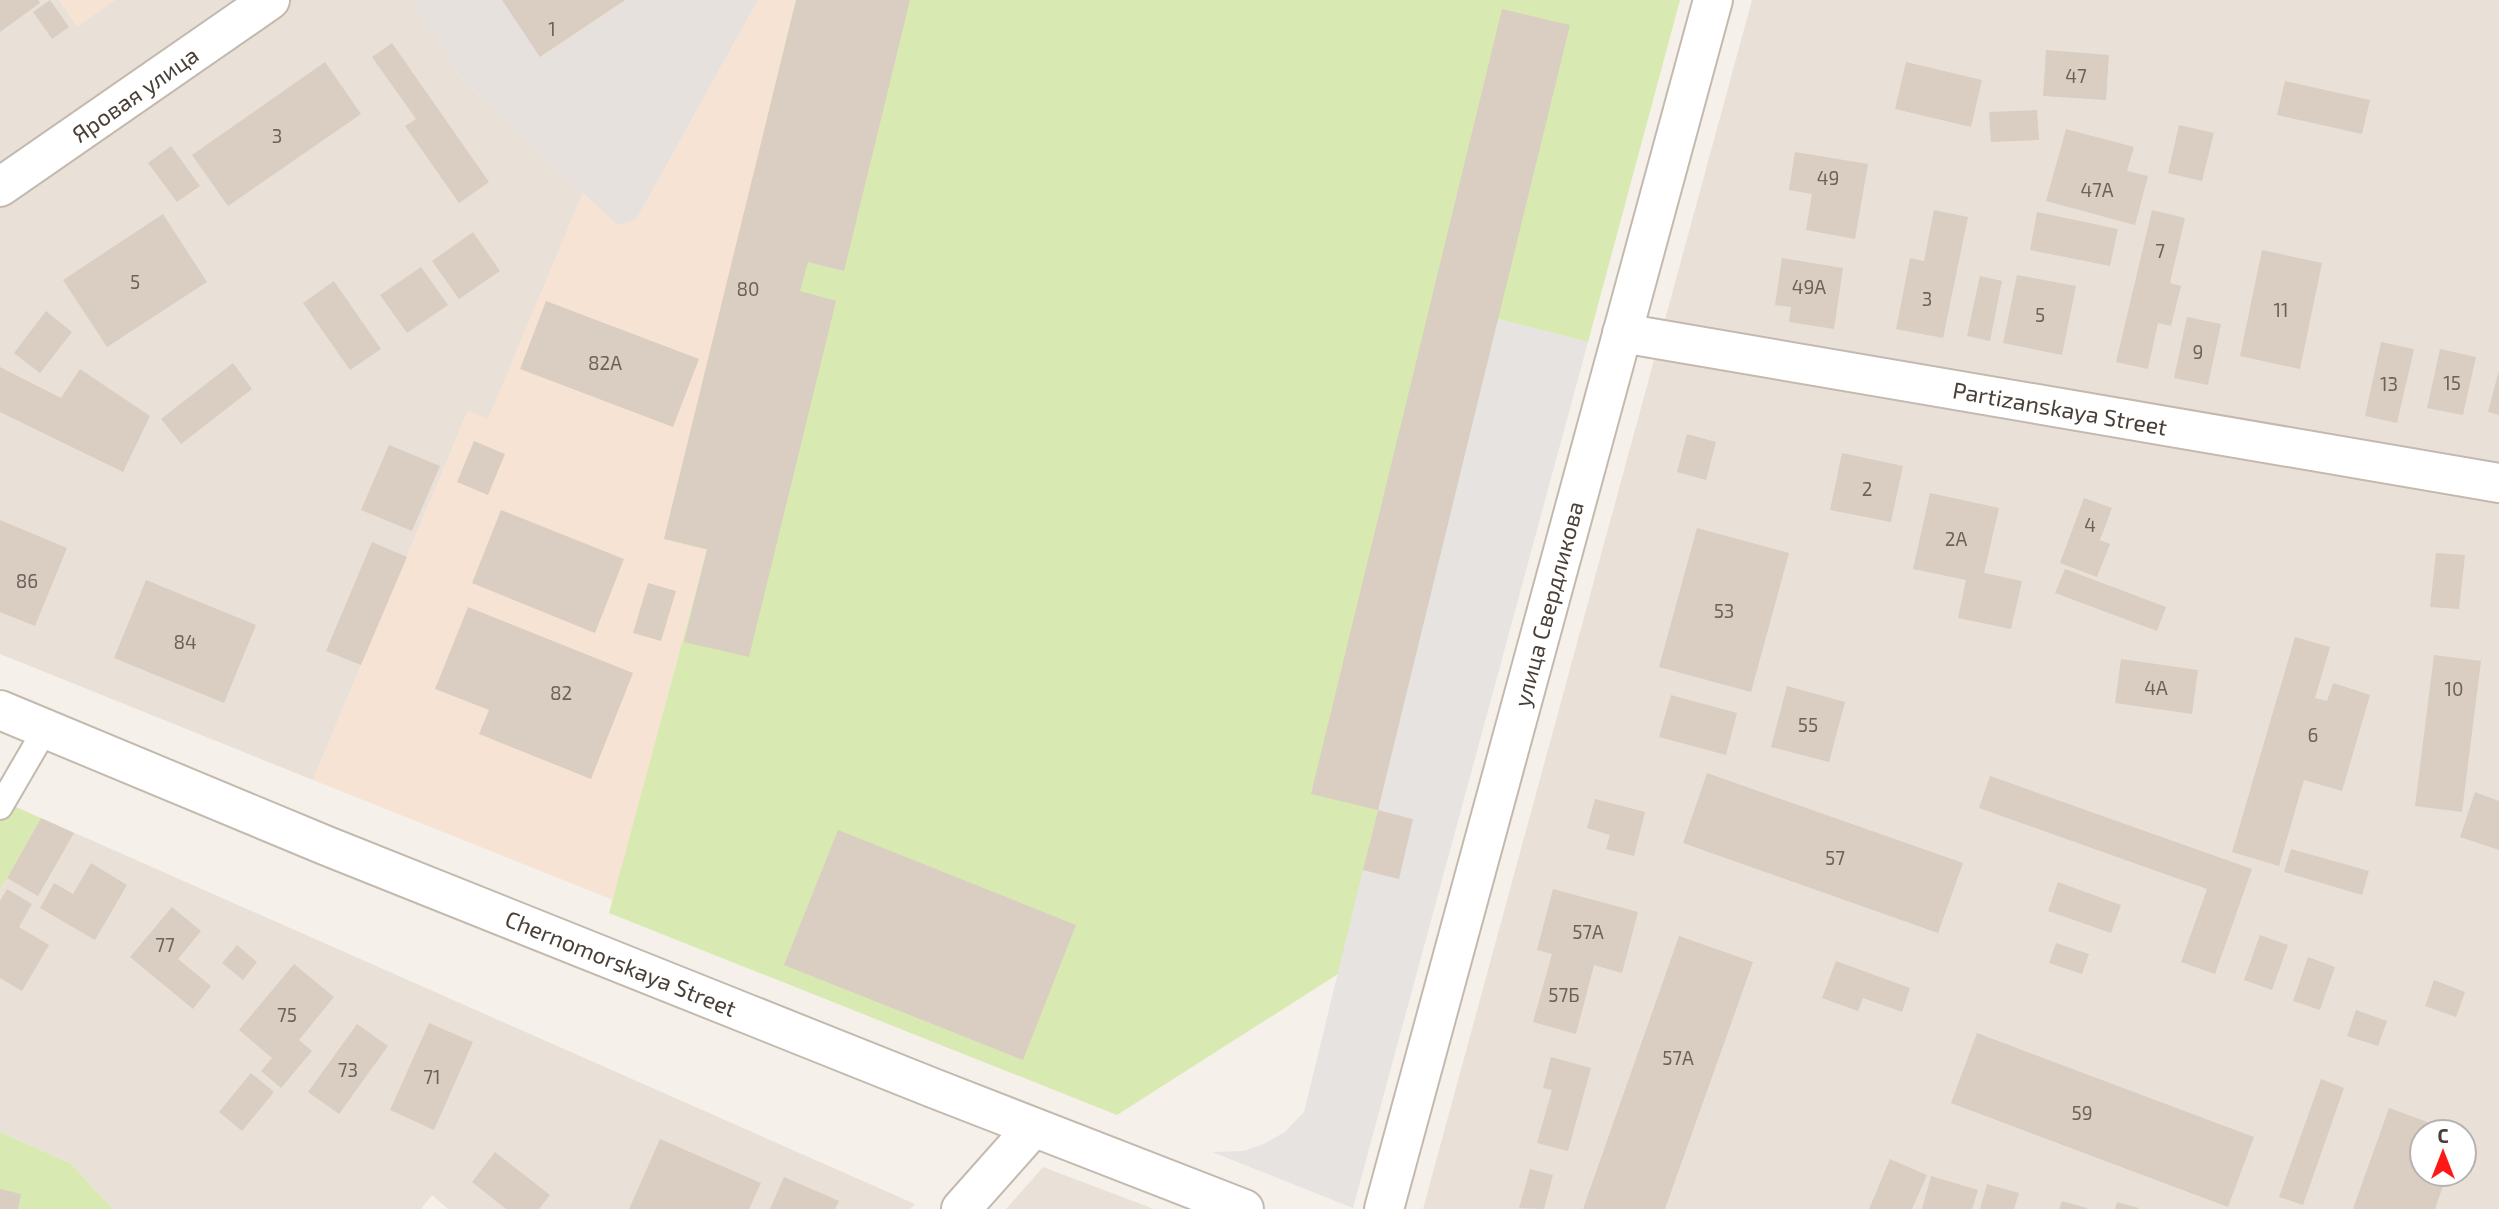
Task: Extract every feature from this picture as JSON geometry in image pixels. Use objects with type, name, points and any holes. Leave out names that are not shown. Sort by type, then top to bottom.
[{"type":"street","name":"Яровая улица","points":[[0,187],[270,0]]},
{"type":"street","name":"улица Свердликова","points":[[1384,1209],[1713,0]]},
{"type":"street","name":"Partizanskaya Street","points":[[1622,333],[2499,484]]},
{"type":"street","name":"Chernomorskaya Street","points":[[0,710],[327,846],[1033,1128],[1244,1209]]},
{"type":"street","points":[[961,1209],[1033,1128]]},
{"type":"lane","points":[[0,807],[46,728]]},
{"type":"shaded area","points":[[0,0],[59,0],[77,26],[115,0],[411,0],[459,76],[583,193],[488,420],[468,411],[313,780],[0,654]]},
{"type":"shaded area","points":[[59,0],[115,0],[77,27]]},
{"type":"shaded area","points":[[411,0],[758,0],[636,220],[617,225],[459,76]]},
{"type":"shaded area","points":[[758,0],[796,0],[665,539],[707,549],[613,900],[313,780],[468,411],[488,419],[583,193],[617,225],[636,220]]},
{"type":"shaded area","points":[[1752,0],[2499,0],[2499,1209],[1423,1209]]},
{"type":"shaded area","points":[[1498,319],[1588,342],[1353,1208],[1212,1152],[1243,1151],[1264,1144],[1285,1132],[1304,1112],[1363,870],[1413,819],[1378,810]]},
{"type":"shaded area","points":[[41,818],[915,1204],[910,1209],[448,1209],[432,1195],[421,1209],[113,1209],[70,1163],[0,1132],[0,890]]},
{"type":"shaded area","points":[[1043,1167],[1154,1209],[1006,1209]]},
{"type":"green space","points":[[796,0],[1680,0],[1588,342],[1498,319],[1338,974],[1117,1115],[609,913],[707,550],[664,539]]},
{"type":"green space","points":[[0,800],[41,818],[0,890]]},
{"type":"green space","points":[[0,1132],[70,1163],[113,1209],[0,1209]]},
{"type":"building","points":[[0,0],[38,0],[40,3],[0,32]]},
{"type":"building","points":[[50,0],[69,27],[52,39],[33,12]]},
{"type":"building","points":[[502,0],[625,0],[540,57]]},
{"type":"building","points":[[796,0],[910,0],[844,271],[808,262],[800,291],[836,301],[749,657],[684,642],[707,549],[664,539]]},
{"type":"building","points":[[1502,9],[1570,25],[1378,810],[1311,794]]},
{"type":"building","points":[[392,43],[489,182],[459,203],[405,126],[416,119],[372,57]]},
{"type":"building","points":[[2046,50],[2109,55],[2106,100],[2043,96]]},
{"type":"building","points":[[325,62],[361,114],[228,206],[192,155]]},
{"type":"building","points":[[1906,62],[1982,80],[1971,127],[1895,109]]},
{"type":"building","points":[[2285,81],[2370,100],[2362,134],[2277,115]]},
{"type":"building","points":[[2037,110],[2039,140],[1991,142],[1989,112]]},
{"type":"building","points":[[2179,125],[2214,133],[2202,181],[2168,173]]},
{"type":"building","points":[[2066,129],[2134,147],[2127,171],[2148,176],[2135,225],[2046,201]]},
{"type":"building","points":[[171,146],[200,186],[177,202],[148,163]]},
{"type":"building","points":[[1795,152],[1868,164],[1855,239],[1806,230],[1812,194],[1789,190]]},
{"type":"building","points":[[1934,210],[1968,217],[1943,338],[1896,329],[1910,258],[1924,261]]},
{"type":"building","points":[[2152,210],[2185,218],[2170,283],[2181,286],[2171,326],[2158,323],[2148,369],[2116,362]]},
{"type":"building","points":[[2037,212],[2118,229],[2110,266],[2030,250]]},
{"type":"building","points":[[163,214],[207,282],[107,347],[63,280]]},
{"type":"building","points":[[473,232],[500,271],[459,299],[432,261]]},
{"type":"building","points":[[2262,250],[2322,263],[2300,369],[2240,356]]},
{"type":"building","points":[[1782,258],[1843,268],[1834,329],[1789,322],[1791,307],[1775,305]]},
{"type":"building","points":[[421,267],[448,305],[407,333],[380,295]]},
{"type":"building","points":[[2017,275],[2076,286],[2062,355],[2003,343]]},
{"type":"building","points":[[1980,276],[2002,281],[1990,341],[1967,336]]},
{"type":"building","points":[[334,281],[381,349],[350,370],[303,303]]},
{"type":"building","points":[[546,301],[699,359],[673,427],[520,369]]},
{"type":"building","points":[[46,311],[72,332],[40,373],[14,353]]},
{"type":"building","points":[[2187,317],[2221,324],[2208,385],[2174,378]]},
{"type":"building","points":[[2381,342],[2414,349],[2397,423],[2365,416]]},
{"type":"building","points":[[2440,349],[2476,357],[2463,415],[2427,408]]},
{"type":"building","points":[[233,363],[252,389],[181,444],[161,419]]},
{"type":"building","points":[[0,367],[61,398],[80,369],[150,416],[123,472],[0,412]]},
{"type":"building","points":[[2499,370],[2499,415],[2488,412]]},
{"type":"building","points":[[1687,434],[1716,442],[1706,480],[1677,472]]},
{"type":"building","points":[[474,441],[505,454],[488,495],[457,482]]},
{"type":"building","points":[[389,445],[440,466],[412,531],[361,510]]},
{"type":"building","points":[[1842,453],[1903,466],[1891,522],[1830,510]]},
{"type":"building","points":[[1930,493],[1999,508],[1984,573],[2022,581],[2011,629],[1958,618],[1966,580],[1913,569]]},
{"type":"building","points":[[2084,498],[2112,508],[2100,540],[2110,544],[2097,577],[2060,563]]},
{"type":"building","points":[[501,510],[624,559],[595,633],[472,583]]},
{"type":"building","points":[[0,520],[67,548],[35,626],[0,612]]},
{"type":"building","points":[[1697,528],[1789,553],[1751,692],[1659,667]]},
{"type":"building","points":[[372,542],[407,557],[361,665],[326,651]]},
{"type":"building","points":[[2436,553],[2465,555],[2459,609],[2430,607]]},
{"type":"building","points":[[2065,569],[2166,607],[2157,631],[2055,593]]},
{"type":"building","points":[[146,580],[256,625],[224,703],[114,658]]},
{"type":"building","points":[[648,583],[676,591],[661,641],[633,633]]},
{"type":"building","points":[[468,607],[633,673],[591,779],[479,734],[489,710],[435,689]]},
{"type":"building","points":[[2295,637],[2330,647],[2315,698],[2327,701],[2333,683],[2370,695],[2342,791],[2304,780],[2279,866],[2232,852]]},
{"type":"building","points":[[2434,655],[2481,661],[2462,812],[2415,806]]},
{"type":"building","points":[[2121,659],[2198,670],[2192,714],[2115,703]]},
{"type":"building","points":[[1787,686],[1845,702],[1829,762],[1771,747]]},
{"type":"building","points":[[1671,695],[1737,713],[1726,755],[1659,737]]},
{"type":"building","points":[[1707,773],[1963,863],[1938,933],[1683,843]]},
{"type":"building","points":[[1990,776],[2252,869],[2215,974],[2181,962],[2207,889],[1979,808]]},
{"type":"building","points":[[2475,792],[2499,801],[2499,850],[2460,837]]},
{"type":"building","points":[[1595,799],[1645,812],[1634,856],[1606,849],[1610,835],[1587,828]]},
{"type":"building","points":[[1378,810],[1413,819],[1399,879],[1363,870]]},
{"type":"building","points":[[41,818],[74,833],[38,896],[7,878]]},
{"type":"building","points":[[838,830],[1076,925],[1023,1060],[784,965]]},
{"type":"building","points":[[2291,849],[2369,871],[2362,895],[2284,872]]},
{"type":"building","points":[[91,863],[127,885],[95,940],[40,908],[54,883],[73,894]]},
{"type":"building","points":[[2058,882],[2121,905],[2111,933],[2048,911]]},
{"type":"building","points":[[7,889],[32,904],[19,927],[49,945],[22,991],[0,978],[0,901]]},
{"type":"building","points":[[1553,889],[1638,912],[1622,973],[1594,965],[1576,1034],[1533,1022],[1552,954],[1537,950]]},
{"type":"building","points":[[172,907],[201,931],[178,959],[211,986],[193,1009],[130,957]]},
{"type":"building","points":[[2260,935],[2288,945],[2272,990],[2244,980]]},
{"type":"building","points":[[1679,936],[1753,962],[1665,1209],[1583,1209]]},
{"type":"building","points":[[2056,943],[2089,954],[2082,974],[2049,963]]},
{"type":"building","points":[[237,945],[257,962],[243,980],[222,963]]},
{"type":"building","points":[[2308,957],[2335,967],[2320,1010],[2293,1001]]},
{"type":"building","points":[[1836,961],[1910,988],[1902,1012],[1863,998],[1858,1011],[1822,998]]},
{"type":"building","points":[[294,964],[334,997],[299,1040],[312,1051],[281,1088],[261,1071],[272,1058],[239,1030]]},
{"type":"building","points":[[2434,980],[2465,992],[2456,1017],[2425,1006]]},
{"type":"building","points":[[2356,1010],[2387,1021],[2378,1046],[2347,1036]]},
{"type":"building","points":[[429,1023],[473,1042],[434,1130],[390,1110]]},
{"type":"building","points":[[357,1024],[388,1046],[339,1114],[308,1092]]},
{"type":"building","points":[[1977,1033],[2254,1137],[2228,1207],[1951,1103]]},
{"type":"building","points":[[1551,1057],[1591,1068],[1568,1151],[1537,1143],[1552,1090],[1543,1088]]},
{"type":"building","points":[[251,1073],[274,1092],[242,1131],[219,1112]]},
{"type":"building","points":[[2321,1079],[2344,1088],[2303,1205],[2279,1197]]},
{"type":"building","points":[[2389,1108],[2416,1118],[2408,1118],[2408,1188],[2442,1188],[2435,1209],[2353,1209]]},
{"type":"building","points":[[660,1139],[761,1183],[749,1209],[629,1209]]},
{"type":"building","points":[[495,1152],[550,1195],[539,1209],[506,1209],[472,1182]]},
{"type":"building","points":[[1890,1159],[1927,1175],[1912,1209],[1869,1209]]},
{"type":"building","points":[[1530,1169],[1553,1175],[1544,1209],[1519,1208]]},
{"type":"building","points":[[1931,1176],[1978,1190],[1972,1209],[1922,1209]]},
{"type":"building","points":[[784,1177],[839,1201],[835,1209],[770,1209]]},
{"type":"building","points":[[1987,1184],[2019,1193],[2014,1209],[1980,1209]]},
{"type":"building","points":[[0,1189],[21,1194],[18,1209],[0,1209]]},
{"type":"building","points":[[2062,1201],[2087,1208],[2087,1209],[2059,1209]]},
{"type":"building","points":[[2117,1202],[2139,1208],[2115,1209]]}]
